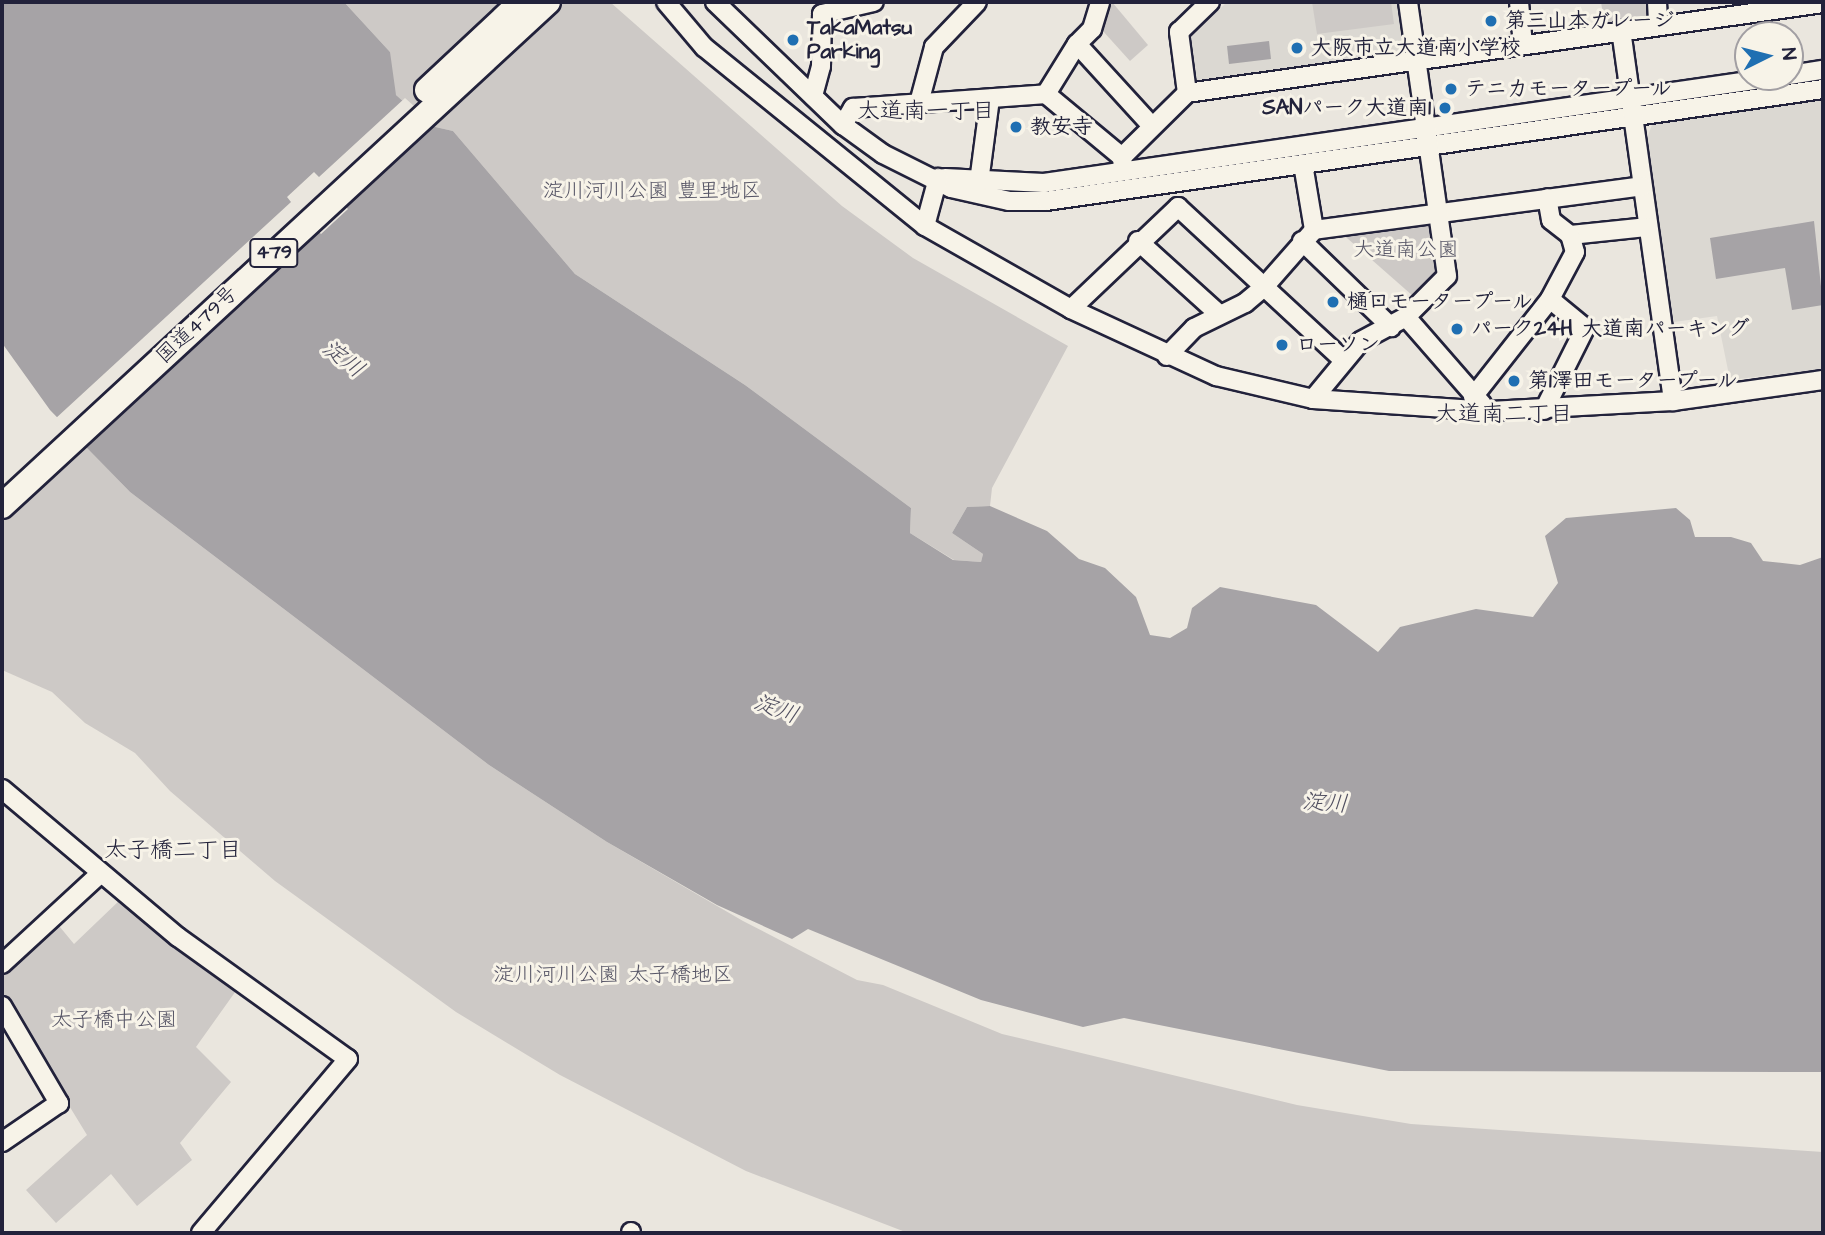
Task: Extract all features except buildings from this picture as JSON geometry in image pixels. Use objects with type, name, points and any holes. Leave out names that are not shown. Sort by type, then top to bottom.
[{"type":"highway","name":"国道479号","points":[[2,488],[521,2]]},
{"type":"highway","name":"国道479号","points":[[2,506],[548,2]]},
{"type":"street","points":[[666,2],[704,47],[925,226],[1071,309],[1167,356],[1216,376],[1313,399],[1490,411],[1673,401],[1823,380]]},
{"type":"street","points":[[715,2],[843,125],[883,154],[978,196],[1009,201],[1046,201],[1123,173],[1303,164],[1427,136]]},
{"type":"street","points":[[813,96],[821,66],[818,22],[820,7],[874,2]]},
{"type":"street","points":[[919,103],[934,47],[977,2]]},
{"type":"street","points":[[1046,94],[1077,44],[1092,29],[1098,2]]},
{"type":"street","points":[[1187,93],[1179,32],[1210,2]]},
{"type":"street","points":[[1313,399],[1342,359],[1361,341],[1398,322],[1447,276],[1408,2]]},
{"type":"street","points":[[1519,2],[1523,45]]},
{"type":"street","points":[[1657,2],[1658,24]]},
{"type":"street","points":[[1123,173],[1150,124],[1187,93],[1416,63],[1752,7],[1823,3]]},
{"type":"street","points":[[1621,30],[1673,401]]},
{"type":"street","points":[[1077,44],[1150,124]]},
{"type":"street","points":[[1804,73],[1823,70]]},
{"type":"street","points":[[1631,107],[1734,86]]},
{"type":"street","points":[[938,178],[1044,183],[1427,136],[1631,107],[1823,89]]},
{"type":"street","points":[[843,125],[853,108],[1046,94]]},
{"type":"street","points":[[1046,94],[1123,173]]},
{"type":"street","points":[[979,182],[990,99]]},
{"type":"street","points":[[1303,164],[1308,235],[1490,411]]},
{"type":"street","points":[[925,226],[938,178]]},
{"type":"street","points":[[1167,356],[1194,328],[1264,287],[1308,235],[1436,211],[1642,186]]},
{"type":"street","points":[[1473,397],[1550,299],[1575,252],[1570,236],[1551,220],[1547,198]]},
{"type":"street","points":[[1071,309],[1138,241],[1178,207],[1342,359]]},
{"type":"street","points":[[1570,236],[1647,227]]},
{"type":"street","points":[[1138,241],[1220,315]]},
{"type":"street","points":[[1544,410],[1586,328],[1550,299]]},
{"type":"street","points":[[2,789],[100,874],[254,995],[348,1059],[201,1233]]},
{"type":"street","points":[[2,964],[100,874]]},
{"type":"street","points":[[2,1006],[59,1103],[2,1142]]},
{"type":"shaded area","name":"大阪市立大道南小学校","points":[[1227,2],[1398,2],[1406,55],[1196,85],[1188,40]]},
{"type":"shaded area","points":[[1823,99],[1823,369],[1730,380],[1717,316],[1674,322],[1646,141],[1653,122]]},
{"type":"green space","name":"淀川河川公園 豊里地区","points":[[344,2],[610,2],[842,206],[913,258],[1068,346],[992,488],[990,506],[967,507],[952,533],[983,554],[981,562],[954,560],[910,533],[911,508],[745,385],[575,274],[453,131],[431,126],[396,95],[383,73],[390,52]]},
{"type":"green space","points":[[1112,2],[1148,45],[1130,61],[1102,30]]},
{"type":"green space","points":[[1312,2],[1391,2],[1394,24],[1317,34]]},
{"type":"green space","points":[[1601,2],[1651,2],[1649,21],[1605,27]]},
{"type":"green space","name":"大道南公園","points":[[1431,222],[1437,269],[1413,296],[1339,231]]},
{"type":"green space","name":"淀川河川公園 太子橋地区","points":[[71,431],[130,492],[489,765],[607,842],[743,921],[857,980],[883,985],[1002,1034],[1297,1105],[1411,1124],[1823,1152],[1823,1233],[908,1233],[746,1171],[560,1075],[456,1012],[275,881],[170,791],[135,753],[85,723],[52,692],[2,670],[2,496]]},
{"type":"green space","name":"太子橋中公園","points":[[122,898],[238,988],[196,1047],[231,1082],[180,1143],[192,1160],[137,1206],[111,1174],[56,1223],[26,1190],[87,1135],[2,996],[2,968],[55,921],[74,944]]},
{"type":"water","name":"淀川","points":[[2,2],[344,2],[390,52],[396,95],[431,126],[453,131],[575,274],[745,385],[911,508],[910,533],[953,560],[981,562],[983,554],[952,533],[967,507],[990,506],[1047,531],[1079,559],[1105,568],[1136,597],[1150,635],[1170,638],[1187,628],[1192,608],[1220,587],[1316,605],[1378,652],[1400,627],[1476,609],[1533,617],[1558,583],[1545,536],[1566,518],[1676,508],[1690,520],[1695,537],[1731,537],[1751,543],[1763,561],[1800,565],[1823,557],[1823,1072],[1389,1071],[1124,1018],[1083,1027],[981,1000],[808,929],[792,939],[717,905],[607,842],[489,765],[130,492],[50,410],[2,343]]},
{"type":"water","points":[[1269,41],[1271,59],[1229,64],[1227,46]]},
{"type":"water","points":[[1814,221],[1823,305],[1792,310],[1785,268],[1716,279],[1710,238]]},
{"type":"pier","points":[[405,98],[433,123],[344,205],[348,209],[321,234],[317,230],[81,446],[50,415],[55,419],[291,202],[287,197],[314,172],[319,177]]},
{"type":"place","name":"第三山本ガレージ","points":[[1491,21]]},
{"type":"place","name":"TakaMatsu Parking","points":[[793,40]]},
{"type":"place","name":"大阪市立大道南小学校","points":[[1297,48]]},
{"type":"place","name":"テニカモータープール","points":[[1451,89]]},
{"type":"place","name":"SANパーク大道南1","points":[[1445,108]]},
{"type":"place","name":"教安寺","points":[[1016,127]]},
{"type":"place","name":"樋口モータープール","points":[[1333,302]]},
{"type":"place","name":"パーク24H 大道南パーキング","points":[[1457,329]]},
{"type":"place","name":"ローソン","points":[[1282,345]]},
{"type":"place","name":"第1澤田モータープール","points":[[1514,381]]},
{"type":"district","name":"大道南一丁目","points":[[926,111]]},
{"type":"district","name":"大道南二丁目","points":[[1504,414]]},
{"type":"district","name":"太子橋二丁目","points":[[173,850]]}]
